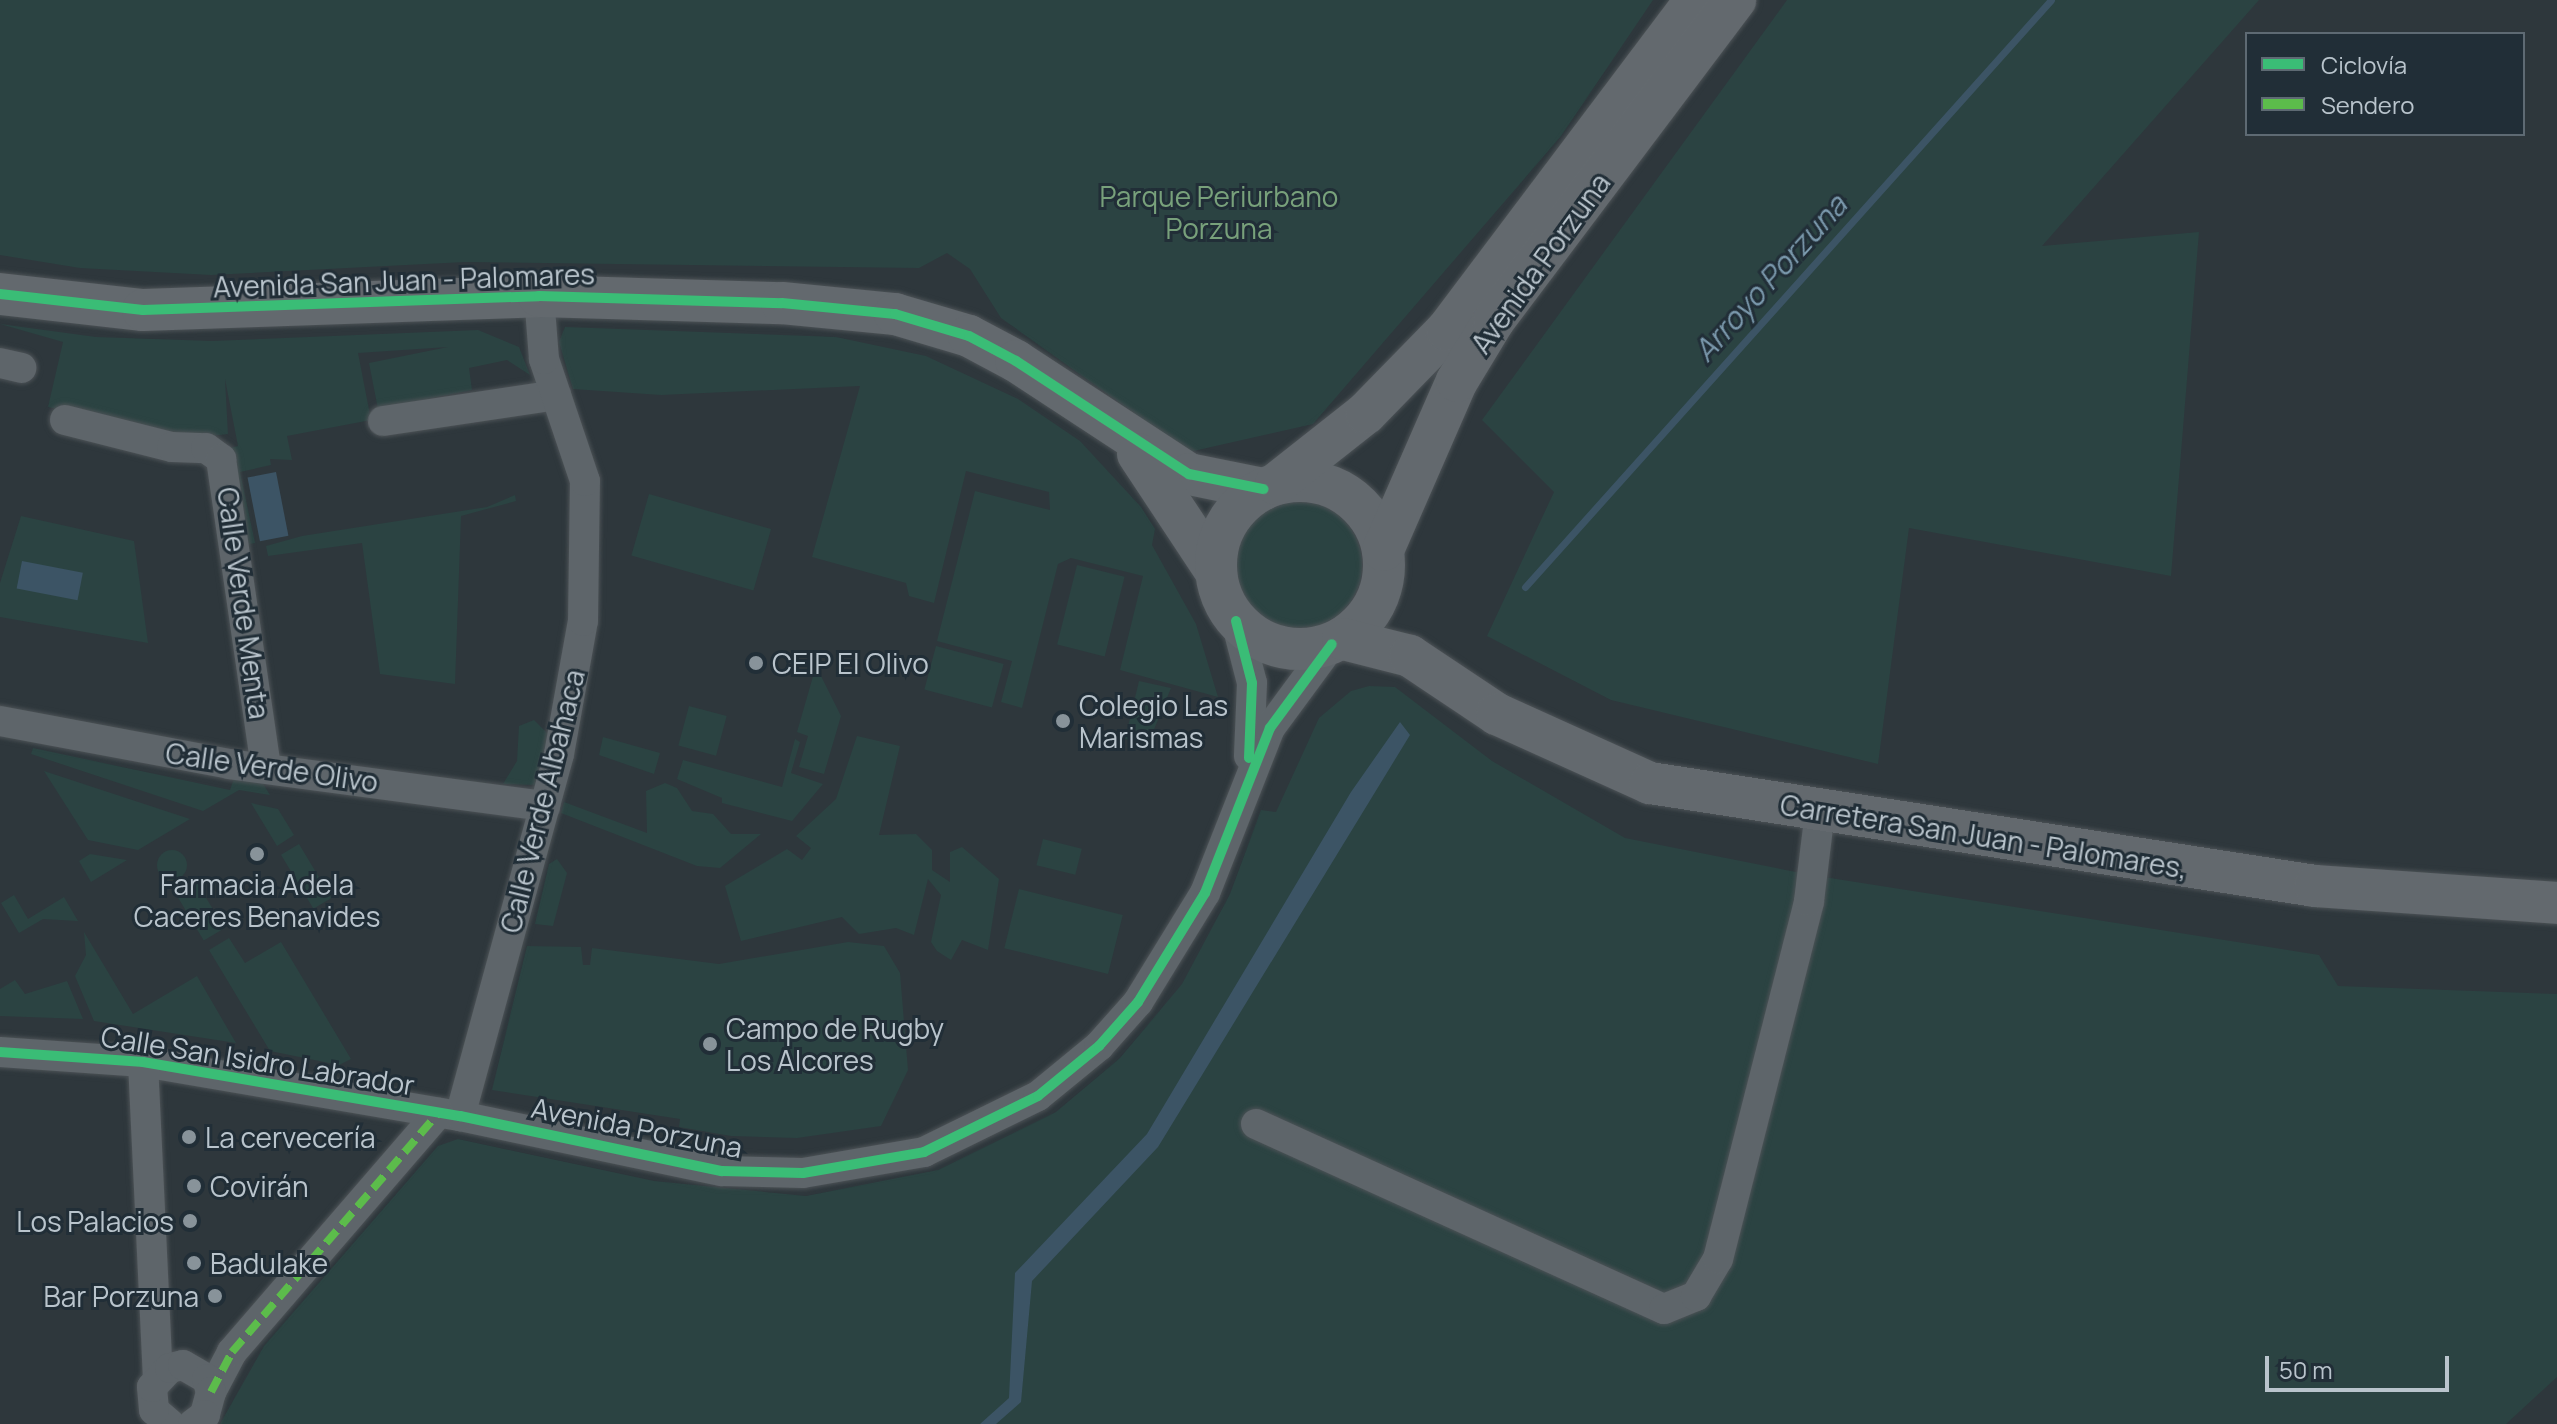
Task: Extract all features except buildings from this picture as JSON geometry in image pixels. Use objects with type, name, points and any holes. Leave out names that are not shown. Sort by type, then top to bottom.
[{"type":"street","name":"Avenida Porzuna","points":[[1270,487],[1366,413],[1447,330],[1696,0]]},
{"type":"street","name":"Avenida Porzuna","points":[[1384,563],[1440,416],[1494,320],[1735,0]]},
{"type":"street","name":"Avenida San Juan - Palomares","points":[[0,294],[99,308],[203,311],[539,296],[782,303],[895,314],[992,348],[1116,429]]},
{"type":"street","name":"Calle Verde Albahaca","points":[[211,1392],[232,1352],[449,1115],[545,806],[583,621],[587,496],[540,344],[539,296]]},
{"type":"street","points":[[383,421],[556,395]]},
{"type":"street","name":"Calle Verde Menta","points":[[65,420],[172,447],[206,448],[221,459],[274,769]]},
{"type":"street","points":[[1116,429],[1189,474],[1270,487],[1316,482],[1344,494],[1367,513],[1384,563],[1398,627],[1438,676]]},
{"type":"street","points":[[1116,429],[1157,476],[1216,572],[1236,621],[1253,707],[1243,789]]},
{"type":"street","points":[[1216,572],[1227,523],[1270,487]]},
{"type":"street","name":"Calle Verde Menta","points":[[253,563],[274,769]]},
{"type":"street","points":[[1243,789],[1279,711],[1338,641],[1370,612],[1384,563]]},
{"type":"street","points":[[1236,621],[1281,648],[1338,641]]},
{"type":"street","name":"Carretera San Juan - Palomares,","points":[[1338,641],[1410,656],[1497,714],[1650,783],[1820,812],[2315,886],[2557,903]]},
{"type":"street","name":"Calle Verde Olivo","points":[[0,721],[274,769],[545,806]]},
{"type":"street","name":"Avenida Porzuna","points":[[449,1115],[682,1164],[760,1173],[883,1161],[962,1138],[1062,1078],[1138,1002],[1199,906],[1243,789]]},
{"type":"street","points":[[1256,1124],[1664,1309],[1696,1296],[1718,1259],[1809,901],[1820,812]]},
{"type":"street","name":"Calle San Isidro Labrador","points":[[0,1052],[143,1062],[449,1115]]},
{"type":"street","points":[[143,1062],[158,1376],[150,1399],[177,1422],[211,1392],[207,1379],[183,1365],[158,1376]]},
{"type":"green space","name":"Parque Periurbano Porzuna","points":[[0,0],[1653,0],[1561,136],[1313,424],[1189,452],[1001,318],[970,269],[947,253],[919,268],[465,262],[211,275],[80,268],[0,255]]},
{"type":"green space","points":[[1787,0],[2259,0],[2042,246],[2199,232],[2171,576],[1909,528],[1878,764],[1611,700],[1487,636],[1554,492],[1482,420]]},
{"type":"green space","points":[[0,324],[96,337],[212,341],[478,330],[519,347],[530,375],[507,360],[469,368],[472,390],[378,409],[369,363],[448,347],[358,353],[371,420],[287,436],[292,460],[270,459],[271,465],[240,472],[255,543],[243,545],[230,448],[238,446],[225,379],[228,434],[185,439],[48,407],[63,342]]},
{"type":"green space","points":[[565,327],[836,337],[926,356],[1018,399],[1080,441],[1141,507],[1155,529],[1152,545],[1196,624],[1218,697],[1120,670],[1143,576],[1071,558],[1058,564],[1022,708],[1001,702],[1012,661],[937,641],[975,491],[1050,510],[1049,492],[966,471],[934,603],[909,596],[906,583],[812,557],[860,386],[661,395],[573,389],[559,342]]},
{"type":"green space","points":[[649,494],[771,529],[753,591],[631,556]]},
{"type":"green space","points":[[515,495],[516,501],[461,516],[455,684],[380,674],[362,543],[268,556],[266,546],[302,536],[487,507]]},
{"type":"green space","points":[[1298,501],[1322,506],[1343,520],[1357,541],[1362,565],[1357,589],[1343,610],[1322,624],[1298,629],[1274,624],[1253,610],[1239,589],[1234,565],[1239,541],[1253,520],[1274,506]]},
{"type":"green space","points":[[21,516],[134,541],[148,643],[0,617],[0,583]]},
{"type":"green space","points":[[1077,565],[1125,577],[1105,656],[1057,645]]},
{"type":"green space","points":[[936,646],[1004,664],[992,708],[924,689]]},
{"type":"green space","points":[[816,666],[841,716],[824,774],[799,767],[808,736],[797,732]]},
{"type":"green space","points":[[1139,681],[1171,688],[1148,744],[1125,739]]},
{"type":"green space","points":[[1369,686],[1395,687],[1492,761],[1625,838],[1811,875],[2319,955],[2338,986],[2557,994],[2557,1377],[2506,1424],[220,1424],[264,1346],[438,1146],[458,1139],[654,1181],[806,1196],[938,1170],[1056,1112],[1120,1058],[1182,984],[1230,894],[1261,810],[1276,812],[1319,718],[1351,691]]},
{"type":"green space","points":[[689,706],[727,716],[716,756],[678,746]]},
{"type":"green space","points":[[534,720],[552,738],[537,785],[503,784],[517,761],[519,726]]},
{"type":"green space","points":[[857,736],[900,746],[879,835],[916,834],[932,850],[932,870],[950,882],[950,852],[962,847],[999,879],[988,950],[962,940],[951,960],[937,951],[931,942],[941,895],[928,879],[914,935],[896,928],[859,934],[842,917],[741,941],[725,886],[787,849],[802,860],[811,848],[796,836],[836,799]]},
{"type":"green space","points":[[603,737],[660,753],[654,774],[599,755]]},
{"type":"green space","points":[[795,739],[800,742],[791,773],[823,784],[792,821],[722,803],[722,798],[677,779],[683,760],[782,787]]},
{"type":"green space","points":[[33,748],[230,790],[234,778],[262,782],[270,795],[239,790],[203,811],[31,754]]},
{"type":"green space","points":[[44,771],[190,819],[138,850],[88,840]]},
{"type":"green space","points":[[665,783],[677,788],[692,811],[713,814],[731,834],[761,834],[720,868],[697,866],[561,813],[564,802],[647,833],[646,791]]},
{"type":"green space","points":[[251,803],[278,809],[294,835],[277,846]]},
{"type":"green space","points":[[1043,839],[1082,849],[1075,875],[1036,865]]},
{"type":"green space","points":[[299,844],[331,898],[313,909],[281,855]]},
{"type":"green space","points":[[172,850],[178,851],[186,859],[186,871],[178,879],[172,880],[166,879],[158,871],[157,865],[158,859],[166,851]]},
{"type":"green space","points":[[90,854],[127,860],[91,882],[79,861]]},
{"type":"green space","points":[[557,859],[567,873],[553,926],[535,924],[549,864]]},
{"type":"green space","points":[[196,881],[224,928],[204,941],[175,893]]},
{"type":"green space","points":[[1019,889],[1123,915],[1108,974],[1004,948]]},
{"type":"green space","points":[[14,895],[28,919],[64,897],[78,921],[43,919],[19,933],[1,903]]},
{"type":"green space","points":[[84,932],[133,1014],[197,976],[236,1043],[94,1021],[75,976],[86,955]]},
{"type":"green space","points":[[229,938],[245,963],[281,942],[351,1059],[339,1065],[270,1051],[209,950]]},
{"type":"green space","points":[[848,942],[884,946],[900,973],[908,1070],[881,1126],[797,1138],[731,1136],[679,1127],[680,1119],[492,1090],[527,946],[581,947],[583,965],[590,965],[592,948],[719,964]]},
{"type":"green space","points":[[15,980],[25,994],[67,981],[83,1019],[0,1016],[0,989]]},
{"type":"water","points":[[276,472],[288,536],[260,541],[248,478]]},
{"type":"water","points":[[22,561],[83,573],[78,600],[17,588]]},
{"type":"water","points":[[1400,722],[1410,735],[1158,1147],[1032,1281],[1021,1402],[996,1424],[980,1424],[1009,1398],[1015,1273],[1147,1134],[1351,792]]},
{"type":"waterway","name":"Arroyo Porzuna","points":[[1525,587],[2051,0]]},
{"type":"marked path","points":[[211,1392],[232,1352],[438,1113]]},
{"type":"cycle path","points":[[0,294],[143,310],[539,296],[782,303],[895,314],[969,336],[1016,361],[1189,474],[1263,489]]},
{"type":"cycle path","points":[[1236,621],[1252,683],[1249,758]]},
{"type":"cycle path","points":[[0,1052],[143,1062],[460,1116],[722,1171],[803,1173],[924,1152],[1038,1096],[1099,1046],[1138,1002],[1205,893],[1270,728],[1332,644]]},
{"type":"place","name":"CEIP El Olivo","points":[[756,663]]},
{"type":"place","name":"Colegio Las Marismas","points":[[1063,721]]},
{"type":"place","name":"Farmacia Adela Caceres Benavides","points":[[257,854]]},
{"type":"place","name":"Campo de Rugby Los Alcores","points":[[710,1044]]},
{"type":"place","name":"La cervecería","points":[[189,1137]]},
{"type":"place","name":"Covirán","points":[[194,1186]]},
{"type":"place","name":"Los Palacios","points":[[190,1221]]},
{"type":"place","name":"Badulake","points":[[194,1263]]},
{"type":"place","name":"Bar Porzuna","points":[[215,1296]]}]
